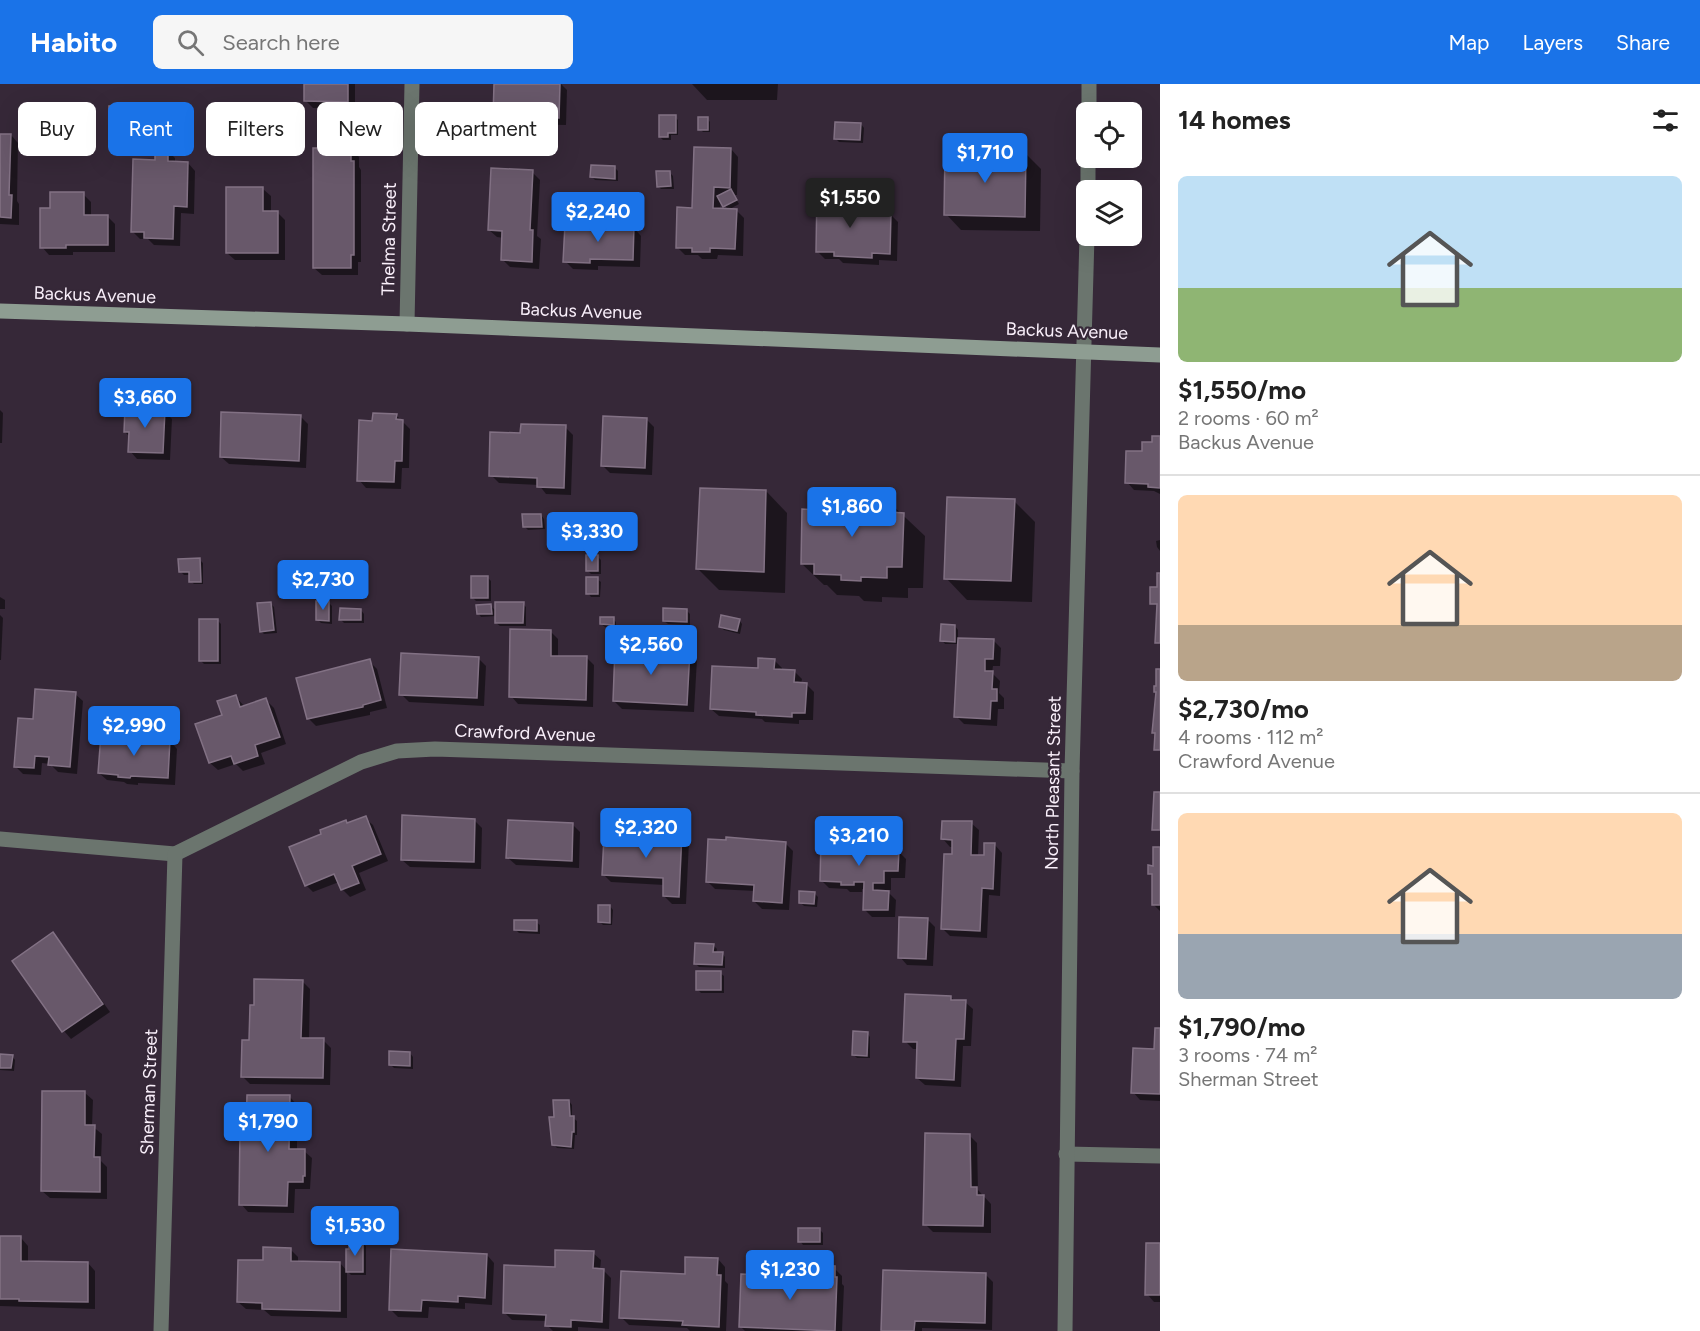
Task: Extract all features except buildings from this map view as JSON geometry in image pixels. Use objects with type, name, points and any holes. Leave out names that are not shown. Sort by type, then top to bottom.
[{"type":"street","name":"Thelma Street","points":[[407,324],[412,84]]},
{"type":"street","points":[[1089,84],[1089,102]]},
{"type":"street","name":"North Pleasant Street","points":[[1065,1331],[1072,771],[1087,246]]},
{"type":"street","name":"Backus Avenue","points":[[0,311],[407,324],[1160,355]]},
{"type":"street","name":"Crawford Avenue","points":[[176,854],[361,762],[397,751],[435,749],[1072,771]]},
{"type":"street","points":[[0,839],[176,854]]},
{"type":"street","name":"Sherman Street","points":[[161,1331],[176,854]]},
{"type":"street","points":[[1066,1154],[1160,1156]]}]
